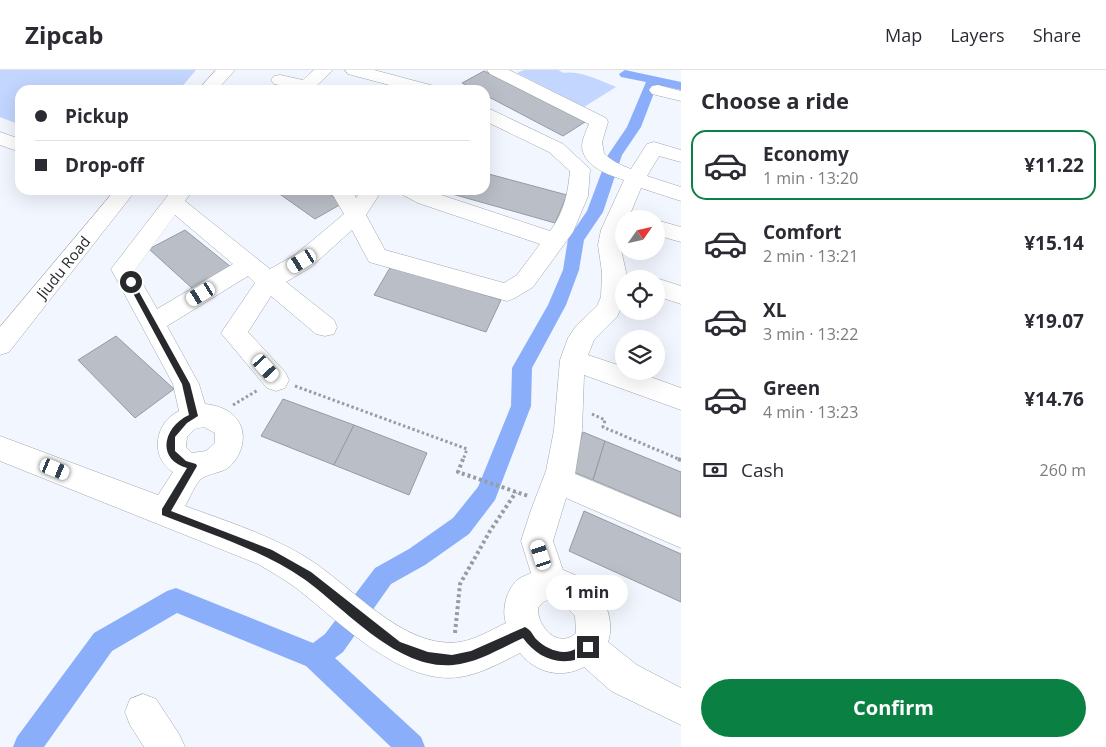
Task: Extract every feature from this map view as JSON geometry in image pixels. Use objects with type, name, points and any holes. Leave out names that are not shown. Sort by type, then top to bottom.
[{"type":"main road","points":[[211,85],[222,70]]},
{"type":"main road","points":[[212,85],[226,70]]},
{"type":"main road","points":[[308,85],[324,70]]},
{"type":"main road","points":[[354,70],[410,85]]},
{"type":"main road","points":[[496,70],[599,122],[592,148],[595,156],[602,163],[636,178],[681,194]]},
{"type":"main road","points":[[280,80],[302,85]]},
{"type":"main road","points":[[658,90],[681,96]]},
{"type":"main road","points":[[343,195],[377,256],[507,292],[525,281],[565,227],[578,196],[580,169],[556,148],[490,116]]},
{"type":"main road","points":[[0,156],[12,142]]},
{"type":"main road","points":[[626,210],[636,178],[654,148],[681,156]]},
{"type":"main road","name":"Jiudu Road","points":[[0,345],[10,320],[122,195]]},
{"type":"main road","points":[[276,380],[234,333],[269,281],[302,261],[355,216],[369,195]]},
{"type":"main road","points":[[419,195],[555,240]]},
{"type":"main road","points":[[203,416],[124,269],[178,196],[249,265],[325,327]]},
{"type":"main road","points":[[615,227],[612,230],[609,245],[610,256],[620,270]]},
{"type":"main road","points":[[665,231],[681,235]]},
{"type":"main road","points":[[153,323],[249,265]]},
{"type":"main road","points":[[665,289],[681,295]]},
{"type":"main road","points":[[551,583],[537,541],[553,492],[567,438],[573,360],[577,345],[584,333],[608,311],[615,294]]},
{"type":"main road","points":[[573,360],[681,400]]},
{"type":"main road","points":[[203,416],[221,420],[227,427],[230,434],[226,451],[212,463],[193,466],[184,464],[176,459],[172,452],[170,444],[171,435],[176,427],[203,416]]},
{"type":"main road","points":[[0,448],[269,553],[307,576],[397,646],[428,658],[452,660],[471,656],[525,632]]},
{"type":"main road","points":[[165,512],[193,466]]},
{"type":"main road","points":[[553,492],[681,533]]},
{"type":"main road","points":[[551,583],[563,585],[574,591],[584,600],[591,612],[594,624],[593,636],[588,647],[579,654],[568,657],[556,656],[543,651],[533,643],[525,632],[520,608],[523,598],[539,584],[551,583]]},
{"type":"main road","points":[[588,647],[624,678],[681,707]]},
{"type":"main road","points":[[143,712],[166,747]]},
{"type":"path","points":[[203,416],[276,380],[467,449],[458,472],[516,492],[553,492]]},
{"type":"path","points":[[570,405],[605,420],[603,427],[681,460]]},
{"type":"path","points":[[452,660],[460,584],[490,531],[516,492]]},
{"type":"shaded area","points":[[0,70],[196,70],[183,85],[15,85],[15,123],[0,117]]},
{"type":"shaded area","points":[[524,70],[558,70],[564,73],[577,73],[616,87],[584,107],[517,73]]},
{"type":"building","points":[[484,71],[585,122],[563,136],[490,98],[490,85],[466,85],[462,83]]},
{"type":"building","points":[[490,174],[567,195],[555,223],[456,195],[490,195]]},
{"type":"building","points":[[281,195],[331,195],[343,203],[315,219]]},
{"type":"building","points":[[185,230],[231,267],[193,289],[149,249]]},
{"type":"building","points":[[391,266],[501,300],[486,332],[374,295]]},
{"type":"building","points":[[116,336],[174,389],[135,418],[78,360]]},
{"type":"building","points":[[283,399],[354,425],[334,465],[261,436]]},
{"type":"building","points":[[354,425],[427,453],[409,495],[334,465]]},
{"type":"building","points":[[583,432],[605,441],[593,480],[571,471]]},
{"type":"building","points":[[605,441],[681,472],[681,517],[593,480]]},
{"type":"building","points":[[584,511],[681,554],[681,602],[569,551]]},
{"type":"waterway","points":[[625,74],[653,80]]},
{"type":"waterway","points":[[315,657],[334,643],[383,576],[417,557],[461,526],[487,493],[521,406],[522,368],[557,305],[571,270],[576,239],[595,212],[615,155],[634,127],[653,80]]},
{"type":"waterway","points":[[653,80],[681,86]]},
{"type":"waterway","points":[[27,747],[103,642],[176,600],[315,657]]},
{"type":"waterway","points":[[315,657],[411,747]]},
{"type":"route","points":[[131,282],[186,384],[194,416],[176,427],[171,435],[170,444],[176,459],[184,464],[193,466],[165,512],[269,553],[307,576],[397,646],[428,658],[452,660],[471,656],[525,632],[533,643],[543,651],[556,656],[568,657],[579,654],[588,647]]}]
